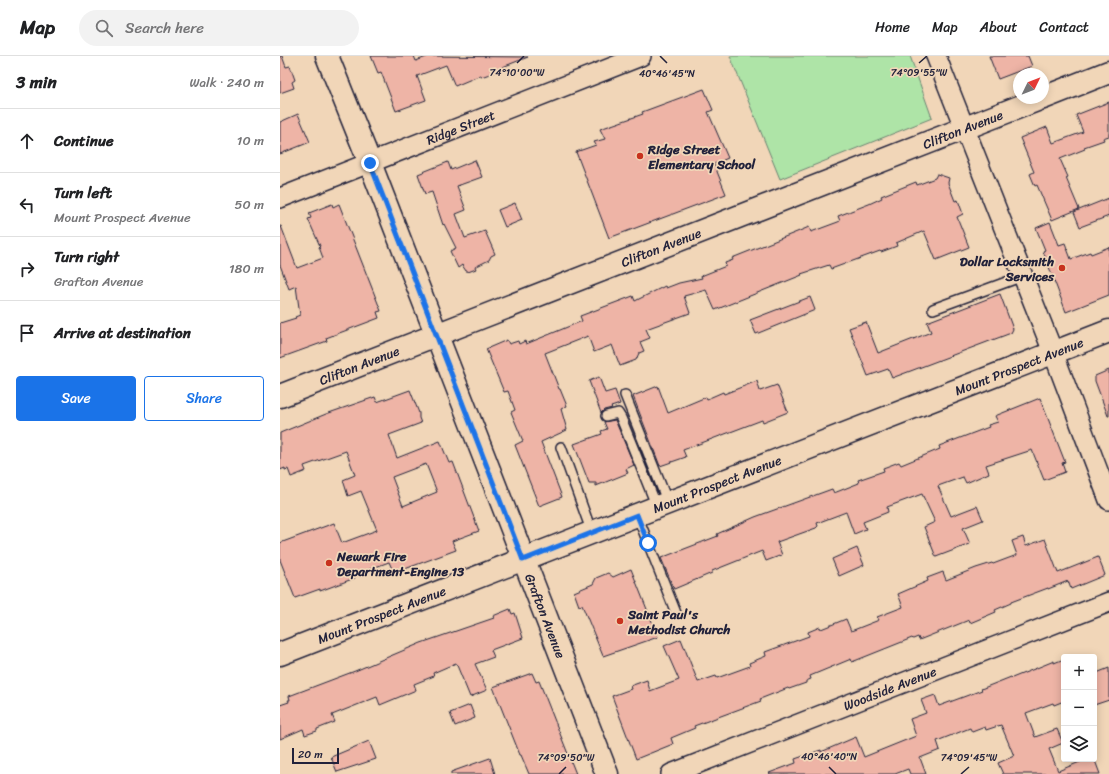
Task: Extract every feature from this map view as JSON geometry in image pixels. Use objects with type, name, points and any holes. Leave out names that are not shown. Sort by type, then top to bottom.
[{"type":"street","name":"Grafton Avenue","points":[[327,56],[607,774]]},
{"type":"street","name":"Ridge Street","points":[[280,198],[640,56]]},
{"type":"street","points":[[936,56],[1053,352],[1109,500]]},
{"type":"street","name":"Clifton Avenue","points":[[1049,95],[1109,72]]},
{"type":"street","name":"Clifton Avenue","points":[[280,396],[1026,104]]},
{"type":"street","name":"Mount Prospect Avenue","points":[[280,654],[1109,331]]},
{"type":"street","name":"Woodside Avenue","points":[[671,774],[1109,602]]},
{"type":"lane","points":[[933,309],[1023,276]]},
{"type":"lane","points":[[625,395],[654,509],[676,613]]},
{"type":"lane","points":[[606,416],[618,413],[621,418],[654,509]]},
{"type":"lane","points":[[561,447],[592,533]]},
{"type":"green space","points":[[730,56],[910,56],[932,118],[780,179]]},
{"type":"building","points":[[280,56],[282,56],[286,67],[290,66],[295,80],[292,82],[294,88],[280,93]]},
{"type":"building","points":[[371,56],[414,56],[416,61],[429,56],[528,57],[500,68],[501,70],[481,77],[481,75],[455,86],[446,65],[417,76],[426,100],[396,111],[381,72],[378,73]]},
{"type":"building","points":[[989,56],[1028,56],[1032,66],[1027,68],[1013,68],[1013,73],[998,79]]},
{"type":"building","points":[[704,89],[713,110],[708,112],[728,158],[714,164],[726,194],[609,238],[576,152],[596,145],[594,142],[605,139],[600,129],[643,114],[642,112]]},
{"type":"building","points":[[1109,102],[1109,136],[1103,138],[1104,140],[1084,147],[1085,149],[1060,159],[1079,209],[1052,220],[1037,185],[1035,186],[1030,174],[1034,172],[1020,138],[1047,127],[1053,143],[1083,132],[1076,115]]},
{"type":"building","points":[[298,114],[310,142],[280,154],[280,122]]},
{"type":"building","points":[[475,160],[482,177],[457,186],[466,210],[456,214],[465,238],[485,231],[495,254],[491,256],[489,260],[475,267],[476,269],[468,272],[462,265],[458,268],[450,251],[456,248],[444,224],[443,225],[432,192],[425,194],[418,174],[448,162],[451,170]]},
{"type":"building","points":[[937,174],[949,178],[948,183],[955,201],[958,200],[963,214],[957,217],[969,247],[936,260],[924,231],[896,243],[897,246],[831,269],[829,265],[801,274],[802,275],[715,310],[706,290],[684,296],[690,313],[646,329],[650,338],[640,342],[644,351],[639,353],[636,360],[620,366],[612,345],[594,352],[588,336],[545,353],[567,406],[561,409],[567,430],[541,442],[562,497],[539,506],[515,445],[523,441],[511,412],[515,410],[508,391],[504,392],[486,349],[507,340],[509,344],[518,341],[519,344],[525,341],[526,344],[582,321],[580,316],[633,296],[635,301],[665,286],[666,288],[679,283],[702,278],[701,276],[726,266],[725,263],[733,260],[732,258],[809,227],[811,232],[838,222],[840,221],[838,216],[869,204],[882,198],[881,196],[916,182],[917,185],[935,178]]},
{"type":"building","points":[[1109,198],[1109,216],[1080,227],[1074,212]]},
{"type":"building","points":[[515,203],[522,220],[505,227],[498,210]]},
{"type":"building","points":[[332,204],[333,207],[339,204],[381,311],[377,312],[379,318],[326,338],[327,341],[280,358],[280,323],[296,318],[295,317],[300,315],[296,286],[289,289],[280,265],[280,226],[297,268],[323,258],[319,247],[320,246],[308,219],[311,218],[309,213]]},
{"type":"building","points":[[1050,222],[1059,245],[1065,243],[1071,259],[1090,252],[1091,254],[1109,247],[1109,295],[1066,312],[1036,228]]},
{"type":"building","points":[[1000,294],[1013,329],[1011,333],[892,378],[888,369],[868,376],[849,328],[866,322],[878,353],[931,332],[927,322]]},
{"type":"building","points":[[810,297],[815,310],[756,334],[750,320]]},
{"type":"building","points":[[1109,370],[1108,416],[1095,381],[1095,376]]},
{"type":"building","points":[[599,377],[605,393],[615,390],[620,404],[604,410],[601,413],[589,381]]},
{"type":"building","points":[[757,381],[760,391],[777,385],[788,412],[763,422],[762,420],[683,450],[686,457],[660,466],[633,396],[658,386],[668,413],[706,397],[707,399],[723,392],[724,394]]},
{"type":"building","points":[[410,390],[419,413],[421,423],[389,435],[397,458],[440,441],[449,463],[453,462],[479,531],[452,541],[456,550],[394,573],[389,562],[354,575],[355,578],[320,591],[320,589],[295,598],[280,560],[280,543],[334,523],[342,543],[377,530],[361,491],[348,496],[343,480],[355,475],[346,451],[304,466],[306,471],[291,477],[288,469],[285,470],[285,468],[280,470],[280,433],[326,414],[375,397],[377,402]],"holes":[[[426,464],[437,492],[403,506],[392,477]]]},
{"type":"building","points":[[1040,398],[1065,462],[1062,463],[1065,472],[1044,480],[1032,450],[986,465],[989,473],[966,483],[963,477],[938,486],[951,516],[977,506],[983,520],[963,528],[970,544],[936,557],[924,527],[935,522],[922,494],[887,507],[888,512],[863,522],[866,529],[854,534],[846,512],[817,523],[818,526],[816,528],[777,542],[782,555],[766,561],[762,551],[712,571],[712,573],[674,589],[661,558],[718,536],[717,534],[755,517],[832,489],[834,493],[859,483],[858,480],[884,471],[883,468],[899,462],[901,465],[940,449],[939,446],[989,427],[988,425],[998,422],[995,416]]},
{"type":"building","points":[[615,420],[634,465],[626,469],[628,473],[596,486],[596,483],[589,483],[574,444],[602,434],[601,431],[607,429],[604,422]]},
{"type":"building","points":[[1023,537],[1026,546],[1045,539],[1058,573],[1098,557],[1105,575],[1071,589],[1068,581],[1011,602],[995,610],[996,612],[970,623],[969,620],[919,640],[918,637],[912,638],[852,662],[851,659],[810,676],[811,679],[806,681],[806,683],[789,689],[788,688],[760,699],[761,701],[694,726],[695,728],[671,738],[673,744],[636,759],[612,696],[631,689],[630,686],[647,680],[650,691],[679,680],[664,646],[681,639],[698,682],[716,676],[717,678],[750,666],[749,663],[766,656],[765,652],[809,636],[808,632],[820,627],[821,629],[846,619],[851,631],[879,620],[877,617],[903,607],[898,594],[928,581],[927,578],[943,572],[946,580],[976,568],[992,563],[993,564],[1017,555],[1012,541]]},
{"type":"building","points":[[857,548],[864,565],[839,576],[832,559]]},
{"type":"building","name":"Saint Paul's Methodist Church","points":[[631,569],[658,637],[603,656],[582,605],[579,606],[574,592],[593,584],[596,578],[608,573],[613,577]]},
{"type":"building","points":[[510,609],[512,614],[515,613],[523,638],[491,650],[494,657],[475,664],[487,690],[470,697],[456,663],[433,673],[434,676],[414,684],[416,690],[380,705],[377,697],[332,715],[335,722],[317,729],[317,731],[305,735],[303,729],[280,739],[280,705],[289,702],[289,696],[355,671],[421,643],[494,618],[493,616]]},
{"type":"building","points":[[1061,660],[1061,702],[1054,705],[1053,703],[1026,713],[1035,737],[1057,729],[1061,738],[1061,744],[1049,749],[1058,771],[1080,762],[1096,762],[1100,774],[1003,774],[998,763],[1014,756],[1001,725],[986,730],[985,727],[972,732],[970,728],[937,741],[940,750],[920,758],[926,774],[910,774],[908,769],[895,774],[769,773],[796,763],[795,759],[821,750],[821,752],[856,737],[864,757],[916,736],[910,719],[926,713],[921,700],[935,695],[939,706],[1054,661],[1054,663]]},
{"type":"building","points":[[1109,668],[1109,700],[1097,704],[1097,690],[1097,673]]},
{"type":"building","points":[[532,673],[536,682],[539,681],[576,774],[529,774],[520,755],[493,687]]},
{"type":"building","points":[[470,705],[475,718],[455,726],[450,713]]},
{"type":"building","points":[[369,741],[376,759],[337,772],[331,757]]},
{"type":"building","points":[[490,758],[495,774],[451,774],[451,772]]},
{"type":"place","name":"Ridge Street Elementary School","points":[[640,156]]},
{"type":"place","name":"Dollar Locksmith Services","points":[[1062,268]]},
{"type":"place","name":"Newark Fire Department-Engine 13","points":[[329,563]]},
{"type":"place","name":"Saint Paul's Methodist Church","points":[[620,621]]},
{"type":"route","points":[[370,163],[523,560],[637,515],[648,543]]}]
